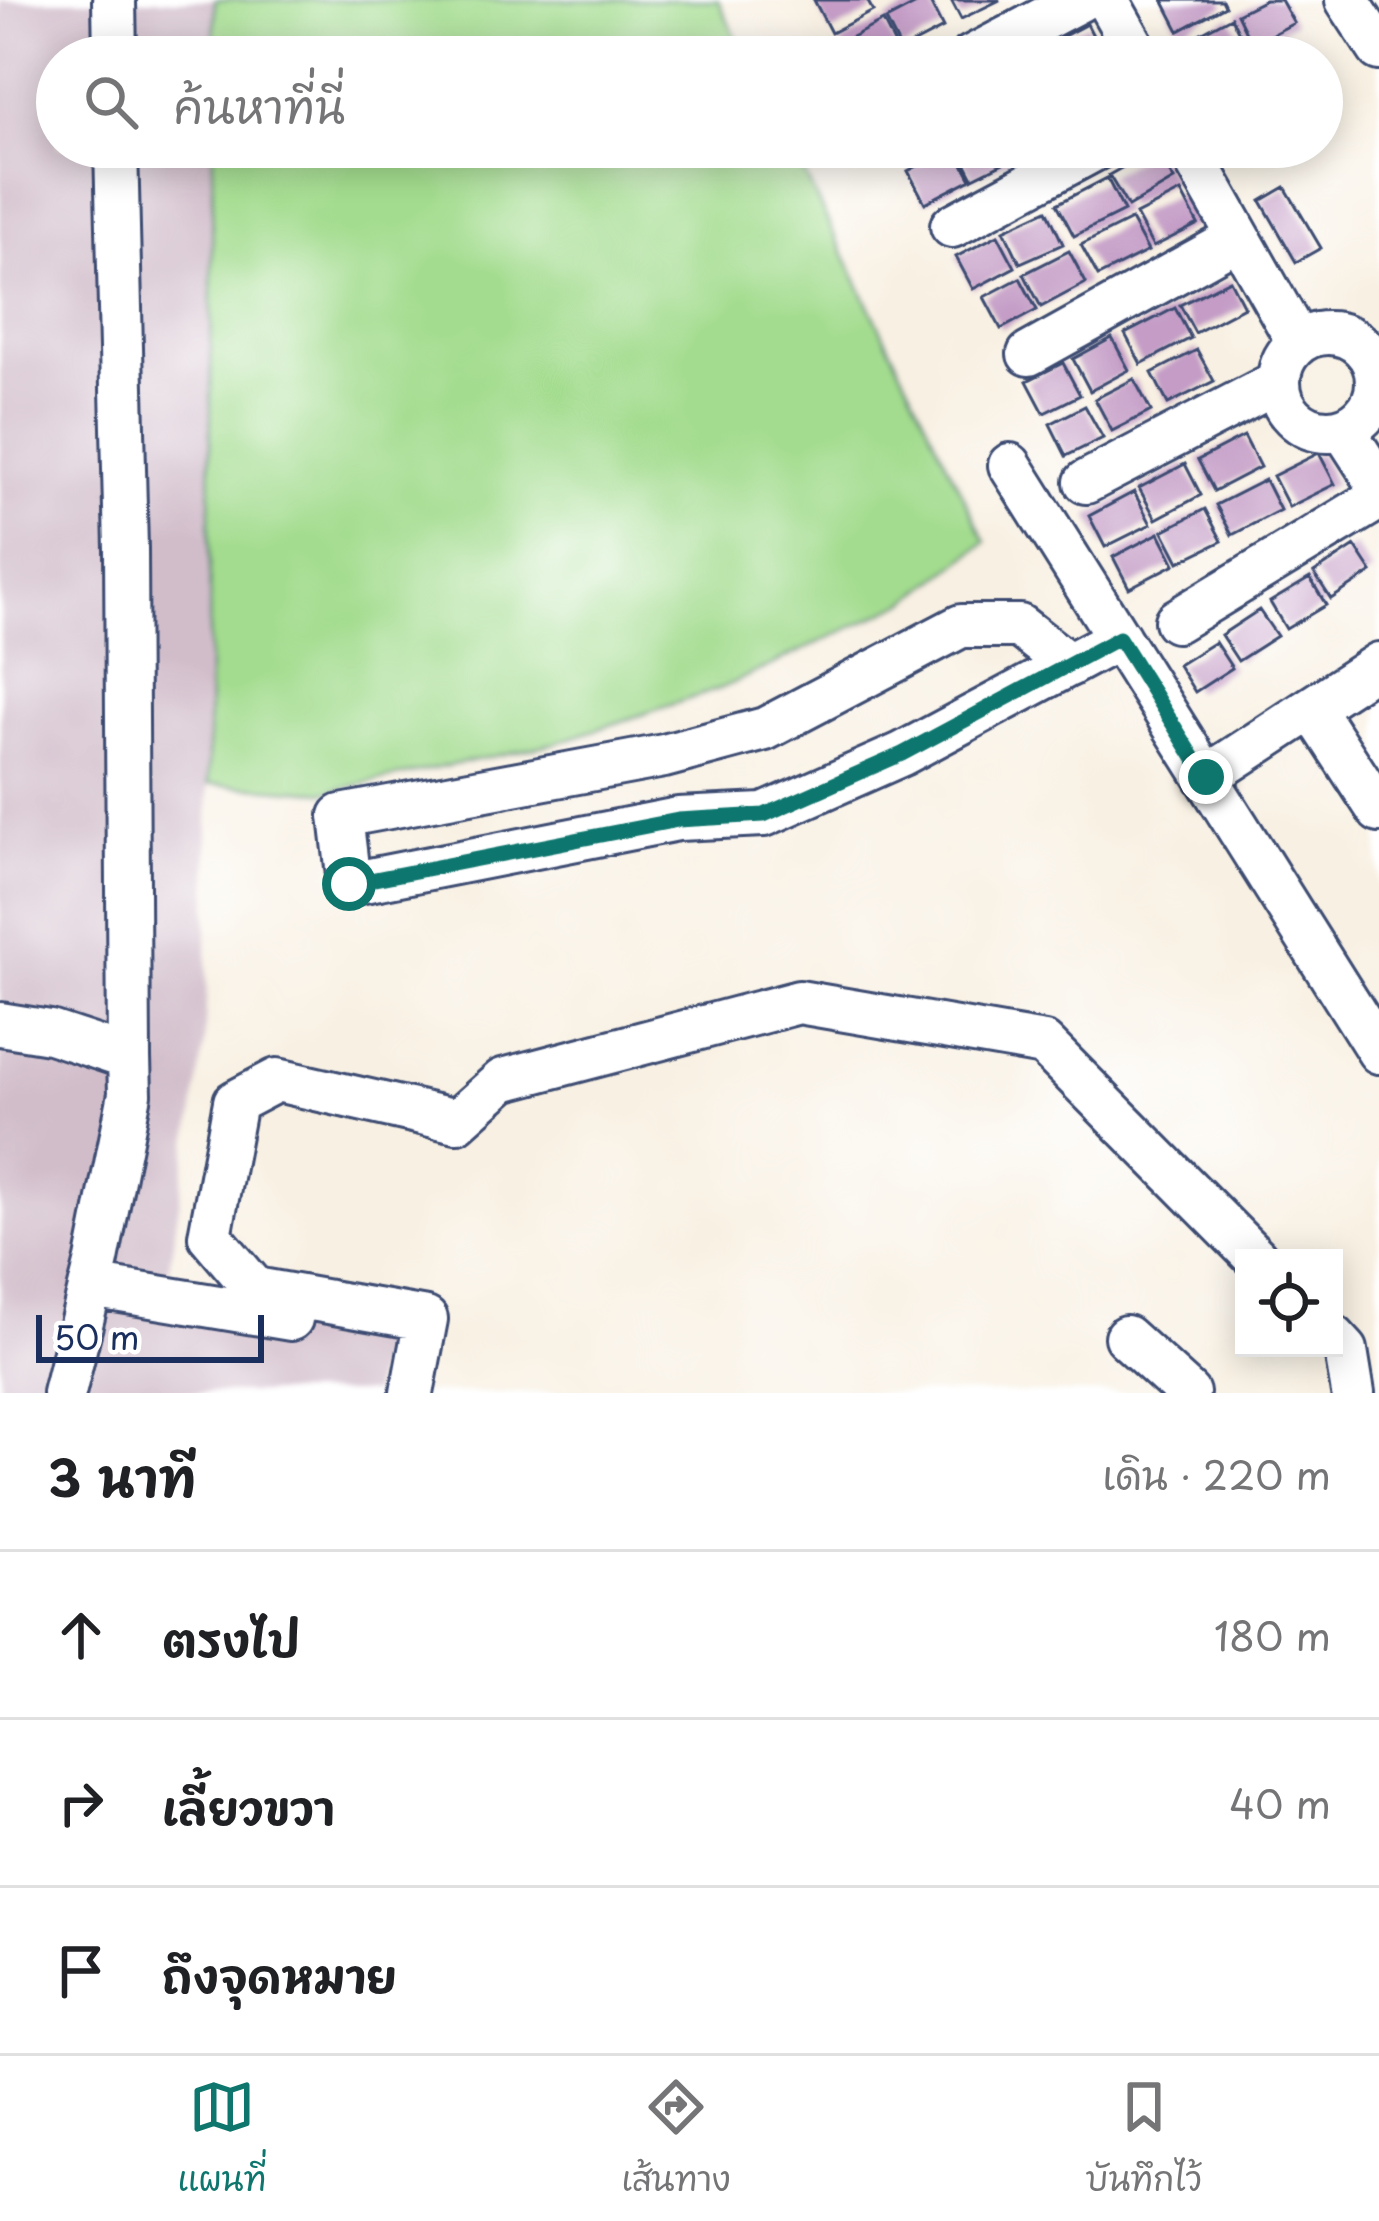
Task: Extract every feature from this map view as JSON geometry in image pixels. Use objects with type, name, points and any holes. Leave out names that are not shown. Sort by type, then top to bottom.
[{"type":"street","points":[[114,0],[115,36]]},
{"type":"street","points":[[1011,36],[1080,0]]},
{"type":"street","points":[[1108,0],[1128,36]]},
{"type":"street","points":[[1347,0],[1379,49]]},
{"type":"street","points":[[64,1393],[130,1094],[126,549],[117,168]]},
{"type":"street","points":[[952,226],[1060,168]]},
{"type":"street","points":[[1200,168],[1298,343]]},
{"type":"street","points":[[1029,353],[1238,238]]},
{"type":"street","points":[[1361,326],[1378,382],[1368,411],[1343,429],[1328,431],[1299,422],[1288,411],[1278,382],[1288,353],[1298,343],[1312,335],[1361,326]]},
{"type":"street","points":[[1086,482],[1278,382]]},
{"type":"street","points":[[1343,429],[1379,485]]},
{"type":"street","points":[[1010,465],[1379,1052]]},
{"type":"street","points":[[1175,621],[1379,498]]},
{"type":"street","points":[[1069,665],[1019,626],[961,626],[766,729],[664,756],[341,816],[349,884],[678,820],[764,815],[902,754],[1069,665],[1119,638]]},
{"type":"street","points":[[1206,777],[1379,664]]},
{"type":"street","points":[[1312,708],[1379,811]]},
{"type":"street","points":[[664,756],[678,820]]},
{"type":"street","points":[[412,1393],[425,1319],[254,1289],[210,1236],[236,1102],[277,1080],[458,1121],[503,1080],[799,1002],[1044,1044],[1247,1249]]},
{"type":"street","points":[[0,1024],[50,1032],[129,1058]]},
{"type":"street","points":[[91,1286],[302,1321]]},
{"type":"street","points":[[1126,1337],[1188,1393]]},
{"type":"street","points":[[1343,1347],[1353,1393]]},
{"type":"shaded area","points":[[0,0],[214,0],[214,36],[36,36],[36,168],[213,168],[207,984],[204,1046],[163,1306],[383,1343],[372,1393],[0,1393]]},
{"type":"green space","points":[[215,0],[718,0],[736,36],[214,36]]},
{"type":"green space","points":[[213,168],[801,168],[986,542],[908,601],[722,688],[556,743],[325,792],[208,784]]},
{"type":"building","points":[[814,0],[867,0],[873,11],[831,33]]},
{"type":"building","points":[[929,0],[943,28],[928,36],[894,36],[886,20]]},
{"type":"building","points":[[951,0],[1000,0],[961,19]]},
{"type":"building","points":[[1163,0],[1222,0],[1225,6],[1179,31]]},
{"type":"building","points":[[1265,0],[1281,0],[1294,23],[1269,36],[1248,36],[1237,14]]},
{"type":"building","points":[[1231,17],[1240,36],[1195,36]]},
{"type":"building","points":[[883,21],[890,36],[854,36]]},
{"type":"building","points":[[1087,24],[1093,36],[1064,36]]},
{"type":"building","points":[[965,168],[971,179],[925,203],[908,171]]},
{"type":"building","points":[[968,168],[993,168],[973,178]]},
{"type":"building","points":[[1121,168],[1167,168],[1174,180],[1128,207],[1109,175]]},
{"type":"building","points":[[1107,178],[1124,211],[1074,236],[1057,204]]},
{"type":"building","points":[[1285,187],[1321,248],[1296,262],[1261,201]]},
{"type":"building","points":[[1181,192],[1198,224],[1153,247],[1136,215]]},
{"type":"building","points":[[1047,210],[1063,244],[1020,263],[1004,230]]},
{"type":"building","points":[[1131,220],[1148,251],[1098,276],[1081,245]]},
{"type":"building","points":[[998,235],[1015,267],[973,289],[956,257]]},
{"type":"building","points":[[1069,251],[1086,283],[1041,307],[1024,274]]},
{"type":"building","points":[[1020,278],[1037,310],[1001,329],[984,297]]},
{"type":"building","points":[[1230,280],[1244,307],[1195,333],[1180,305]]},
{"type":"building","points":[[1175,308],[1191,338],[1141,364],[1125,334]]},
{"type":"building","points":[[1112,338],[1129,370],[1090,391],[1073,359]]},
{"type":"building","points":[[1197,350],[1214,381],[1168,404],[1152,373]]},
{"type":"building","points":[[1063,363],[1080,395],[1044,413],[1027,381]]},
{"type":"building","points":[[1134,379],[1151,411],[1112,431],[1095,399]]},
{"type":"building","points":[[1085,406],[1103,438],[1066,456],[1050,424]]},
{"type":"building","points":[[1244,436],[1260,467],[1214,491],[1198,460]]},
{"type":"building","points":[[1319,453],[1335,484],[1289,507],[1273,476]]},
{"type":"building","points":[[1185,464],[1201,495],[1156,519],[1139,488]]},
{"type":"building","points":[[1265,480],[1280,510],[1232,535],[1216,505]]},
{"type":"building","points":[[1134,492],[1151,524],[1105,547],[1089,516]]},
{"type":"building","points":[[1205,509],[1222,541],[1179,562],[1163,531]]},
{"type":"building","points":[[1159,533],[1175,564],[1129,588],[1113,557]]},
{"type":"building","points":[[1355,546],[1372,572],[1331,599],[1314,573]]},
{"type":"building","points":[[1310,578],[1326,605],[1286,629],[1270,602]]},
{"type":"building","points":[[1259,610],[1277,636],[1238,661],[1221,635]]},
{"type":"building","points":[[1215,642],[1232,668],[1195,692],[1178,665]]},
{"type":"route","points":[[349,884],[678,820],[764,815],[902,754],[1119,638],[1206,777]]}]
